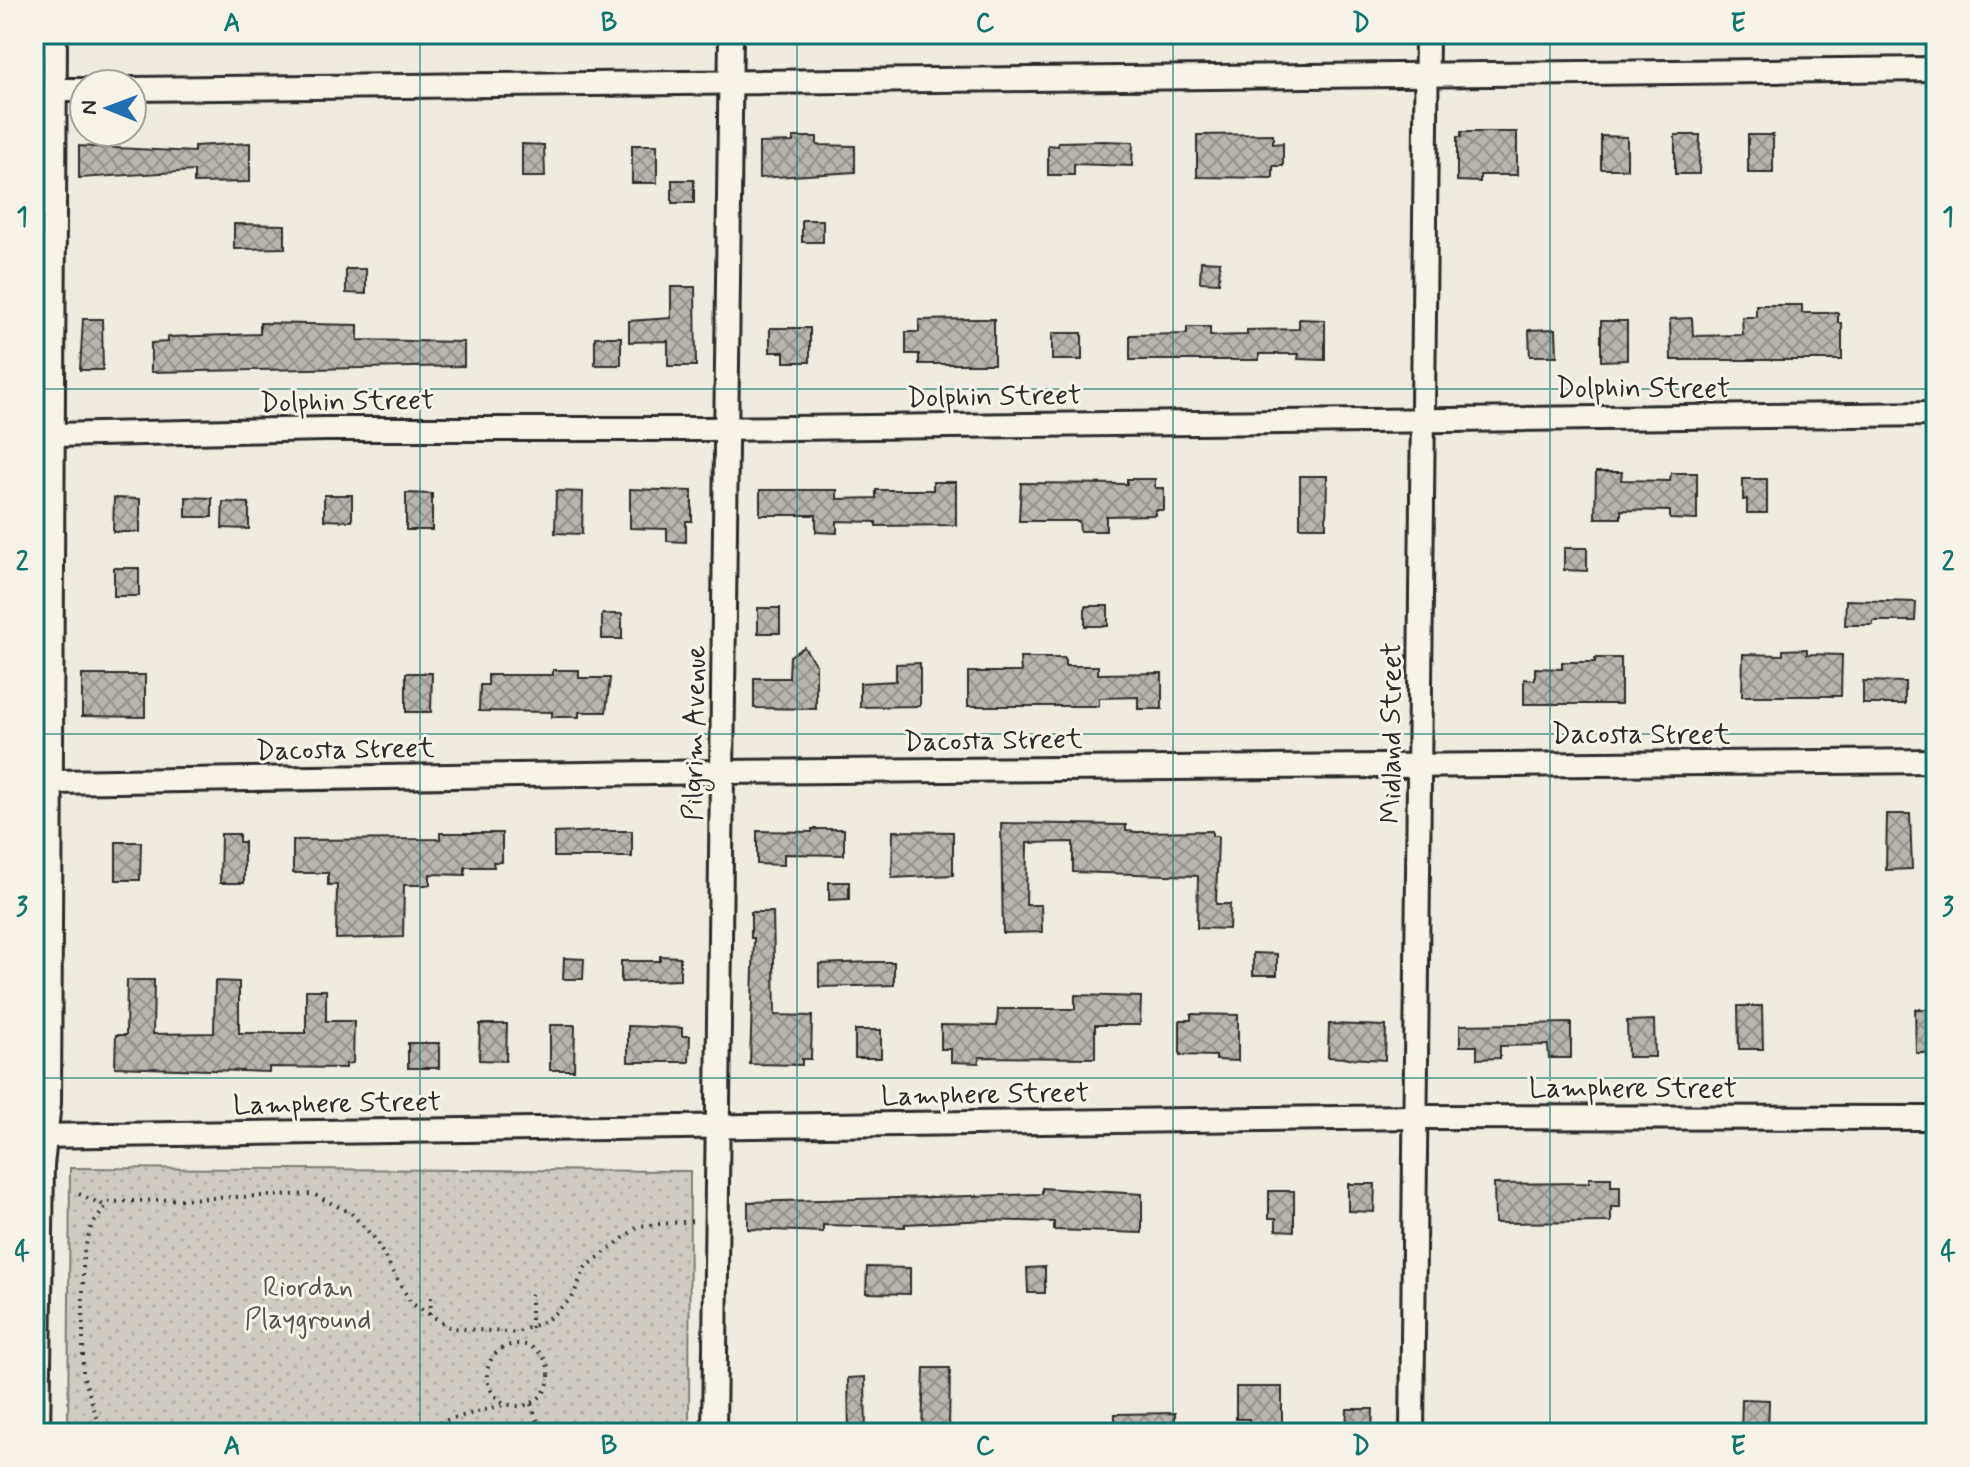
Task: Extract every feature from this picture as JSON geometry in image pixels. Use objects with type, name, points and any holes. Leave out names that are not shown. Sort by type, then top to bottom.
[{"type":"street","points":[[38,1433],[39,1136],[49,1103],[55,34]]},
{"type":"street","name":"Pilgrim Avenue","points":[[714,1433],[731,34]]},
{"type":"street","name":"Midland Street","points":[[1412,1433],[1427,34]]},
{"type":"street","points":[[148,89],[1428,72],[1936,69]]},
{"type":"street","points":[[54,90],[68,90]]},
{"type":"street","name":"Dolphin Street","points":[[54,435],[326,429],[727,428],[1936,414]]},
{"type":"street","name":"Dacosta Street","points":[[52,782],[723,772],[1936,761]]},
{"type":"street","name":"Lamphere Street","points":[[39,1136],[1415,1117],[1936,1118]]},
{"type":"path","points":[[79,1194],[106,1206]]},
{"type":"path","points":[[102,1433],[83,1375],[83,1255],[91,1227],[109,1202],[149,1198],[313,1194],[351,1213],[374,1238],[411,1303],[451,1328],[516,1333],[547,1320],[572,1298],[585,1268],[639,1226],[667,1221],[717,1221]]},
{"type":"path","points":[[531,1294],[531,1329]]},
{"type":"path","points":[[430,1315],[431,1296]]},
{"type":"path","points":[[516,1333],[519,1343]]},
{"type":"path","points":[[417,1433],[440,1422],[507,1404],[531,1404],[548,1387],[548,1363],[530,1345],[519,1343],[496,1352],[487,1375],[490,1387],[507,1404]]},
{"type":"path","points":[[531,1404],[542,1433]]},
{"type":"green space","name":"Riordan Playground","points":[[70,1168],[690,1171],[689,1433],[68,1433]]},
{"type":"building","points":[[1461,132],[1517,132],[1517,175],[1480,175],[1480,182],[1457,181],[1457,137],[1461,137]]},
{"type":"building","points":[[1273,134],[1273,144],[1283,143],[1283,166],[1273,166],[1273,178],[1197,177],[1197,135]]},
{"type":"building","points":[[1675,135],[1700,135],[1699,174],[1675,174]]},
{"type":"building","points":[[1748,135],[1773,135],[1773,173],[1748,173]]},
{"type":"building","points":[[1601,136],[1627,137],[1627,169],[1601,169]]},
{"type":"building","points":[[793,137],[817,137],[817,145],[855,146],[855,172],[759,178],[759,143],[793,142]]},
{"type":"building","points":[[1133,142],[1132,166],[1074,164],[1074,175],[1048,175],[1048,145]]},
{"type":"building","points":[[250,143],[250,182],[194,183],[194,171],[79,178],[79,148],[194,152],[194,146]]},
{"type":"building","points":[[522,144],[544,145],[545,177],[522,177]]},
{"type":"building","points":[[632,145],[657,145],[657,183],[632,183]]},
{"type":"building","points":[[672,180],[694,180],[694,203],[672,203]]},
{"type":"building","points":[[802,220],[823,220],[823,242],[802,242]]},
{"type":"building","points":[[234,224],[285,225],[285,248],[234,249]]},
{"type":"building","points":[[1201,261],[1220,262],[1219,283],[1200,282]]},
{"type":"building","points":[[346,269],[366,269],[366,294],[346,293]]},
{"type":"building","points":[[671,287],[695,287],[696,366],[668,366],[668,341],[629,342],[629,321],[671,318]]},
{"type":"building","points":[[1756,305],[1802,305],[1802,313],[1838,313],[1838,323],[1842,323],[1842,360],[1671,360],[1670,319],[1692,318],[1693,336],[1743,335],[1742,317],[1756,317]]},
{"type":"building","points":[[83,319],[102,319],[103,370],[80,370]]},
{"type":"building","points":[[994,319],[994,364],[919,364],[919,354],[906,354],[906,332],[919,332],[919,320]]},
{"type":"building","points":[[1299,319],[1325,320],[1325,360],[1298,359],[1299,354],[1259,354],[1259,360],[1130,360],[1130,335],[1187,334],[1187,327],[1210,327],[1210,336],[1247,335],[1247,330],[1299,329]]},
{"type":"building","points":[[1601,321],[1627,321],[1627,360],[1601,361]]},
{"type":"building","points":[[260,323],[358,325],[358,340],[464,342],[464,366],[151,372],[151,343],[168,342],[168,337],[260,334]]},
{"type":"building","points":[[770,328],[810,328],[810,362],[784,362],[784,352],[770,352]]},
{"type":"building","points":[[1556,329],[1557,356],[1530,356],[1529,330]]},
{"type":"building","points":[[1052,333],[1082,333],[1082,360],[1052,360]]},
{"type":"building","points":[[595,337],[621,337],[621,365],[595,365]]},
{"type":"building","points":[[1596,472],[1622,472],[1621,480],[1670,481],[1671,473],[1697,473],[1697,520],[1670,519],[1670,511],[1621,510],[1621,518],[1595,518]]},
{"type":"building","points":[[1300,476],[1327,476],[1326,527],[1300,527]]},
{"type":"building","points":[[1127,479],[1155,479],[1155,488],[1164,488],[1164,510],[1155,510],[1155,515],[1106,516],[1106,531],[1080,531],[1079,521],[1019,521],[1021,483],[1127,484]]},
{"type":"building","points":[[1743,479],[1767,479],[1767,513],[1747,513],[1747,499],[1743,500]]},
{"type":"building","points":[[933,482],[956,482],[956,525],[876,526],[876,522],[837,521],[837,533],[816,532],[816,515],[760,515],[760,490],[837,490],[837,499],[876,498],[876,490],[933,490]]},
{"type":"building","points":[[630,489],[692,491],[692,521],[686,521],[686,542],[667,541],[667,529],[630,528]]},
{"type":"building","points":[[556,491],[583,492],[582,534],[555,533]]},
{"type":"building","points":[[406,493],[432,494],[432,530],[406,530]]},
{"type":"building","points":[[324,495],[352,495],[352,521],[324,520]]},
{"type":"building","points":[[186,497],[212,498],[212,517],[186,517]]},
{"type":"building","points":[[114,498],[140,499],[140,532],[113,532]]},
{"type":"building","points":[[223,502],[249,503],[249,529],[222,528]]},
{"type":"building","points":[[1564,548],[1587,548],[1587,571],[1564,570]]},
{"type":"building","points":[[114,568],[139,568],[139,596],[114,596]]},
{"type":"building","points":[[1846,600],[1916,602],[1915,621],[1845,625]]},
{"type":"building","points":[[1085,606],[1108,606],[1108,626],[1085,626]]},
{"type":"building","points":[[758,608],[780,608],[780,633],[758,633]]},
{"type":"building","points":[[602,614],[622,614],[622,639],[602,639]]},
{"type":"building","points":[[804,647],[816,665],[816,709],[754,708],[754,678],[789,678],[790,656]]},
{"type":"building","points":[[1807,649],[1807,654],[1842,655],[1841,696],[1742,696],[1743,654],[1783,655],[1783,650]]},
{"type":"building","points":[[1020,658],[1065,658],[1065,666],[1098,666],[1098,674],[1162,673],[1162,709],[1138,709],[1138,697],[1099,698],[1099,706],[968,706],[968,672],[1021,672]]},
{"type":"building","points":[[1595,658],[1621,658],[1621,704],[1524,704],[1524,679],[1535,680],[1535,668],[1562,669],[1562,662],[1595,662]]},
{"type":"building","points":[[920,663],[920,706],[860,707],[860,683],[896,681],[896,664]]},
{"type":"building","points":[[553,670],[579,670],[579,678],[610,678],[606,712],[579,712],[579,717],[552,717],[552,712],[479,711],[480,685],[488,685],[488,675],[553,675]]},
{"type":"building","points":[[406,673],[432,673],[431,712],[406,712]]},
{"type":"building","points":[[82,675],[145,675],[145,717],[82,716]]},
{"type":"building","points":[[1863,681],[1905,682],[1905,704],[1863,704]]},
{"type":"building","points":[[1887,814],[1910,814],[1912,869],[1886,870]]},
{"type":"building","points":[[1001,823],[1126,825],[1126,831],[1137,832],[1212,831],[1212,836],[1218,836],[1216,904],[1230,904],[1229,929],[1197,928],[1198,876],[1073,872],[1073,842],[1027,843],[1026,905],[1041,905],[1042,932],[1003,933]]},
{"type":"building","points":[[812,829],[844,829],[844,855],[784,854],[784,865],[757,864],[757,831],[812,832]]},
{"type":"building","points":[[632,831],[632,857],[554,857],[554,833]]},
{"type":"building","points":[[893,831],[953,832],[953,875],[892,878]]},
{"type":"building","points":[[440,833],[502,833],[502,862],[493,862],[494,867],[465,867],[465,875],[430,874],[430,885],[404,885],[403,937],[336,939],[337,885],[328,885],[328,873],[293,873],[293,840],[440,839]]},
{"type":"building","points":[[221,834],[239,834],[239,842],[244,842],[244,883],[220,883]]},
{"type":"building","points":[[116,842],[141,842],[140,880],[116,880]]},
{"type":"building","points":[[829,882],[849,882],[849,899],[829,900]]},
{"type":"building","points":[[751,912],[773,912],[775,1015],[812,1016],[811,1059],[802,1059],[802,1065],[750,1064],[754,938],[751,938]]},
{"type":"building","points":[[1253,953],[1277,954],[1277,975],[1253,975]]},
{"type":"building","points":[[660,956],[680,957],[680,980],[621,982],[621,961],[660,961]]},
{"type":"building","points":[[564,958],[584,959],[583,979],[563,979]]},
{"type":"building","points":[[894,962],[894,985],[819,987],[819,964]]},
{"type":"building","points":[[127,980],[154,980],[153,1034],[214,1033],[215,981],[239,982],[239,1033],[306,1033],[306,990],[326,990],[326,1021],[354,1021],[353,1063],[346,1064],[346,1068],[269,1067],[269,1072],[115,1067],[116,1035],[126,1035]]},
{"type":"building","points":[[1075,995],[1141,997],[1140,1025],[1095,1025],[1095,1058],[979,1057],[979,1063],[951,1062],[951,1049],[941,1049],[941,1025],[997,1026],[998,1009],[1075,1009]]},
{"type":"building","points":[[1738,1006],[1762,1006],[1763,1049],[1739,1049]]},
{"type":"building","points":[[1915,1009],[1936,1009],[1936,1053],[1916,1053]]},
{"type":"building","points":[[1191,1014],[1238,1015],[1238,1061],[1216,1060],[1216,1056],[1180,1055],[1180,1020],[1191,1020]]},
{"type":"building","points":[[1654,1020],[1655,1057],[1628,1057],[1627,1021]]},
{"type":"building","points":[[1571,1023],[1571,1058],[1549,1058],[1548,1045],[1500,1046],[1500,1058],[1477,1059],[1477,1046],[1460,1046],[1460,1025]]},
{"type":"building","points":[[480,1024],[507,1024],[506,1061],[479,1060]]},
{"type":"building","points":[[1329,1024],[1386,1026],[1385,1060],[1328,1057]]},
{"type":"building","points":[[550,1025],[575,1025],[574,1070],[550,1070]]},
{"type":"building","points":[[628,1026],[682,1028],[682,1036],[690,1036],[689,1062],[628,1062]]},
{"type":"building","points":[[855,1030],[881,1030],[881,1058],[855,1058]]},
{"type":"building","points":[[408,1043],[439,1043],[439,1068],[408,1068]]},
{"type":"building","points":[[1589,1178],[1611,1178],[1611,1186],[1620,1186],[1620,1207],[1611,1207],[1611,1222],[1495,1223],[1494,1184],[1589,1183]]},
{"type":"building","points":[[1348,1184],[1375,1184],[1374,1212],[1348,1211]]},
{"type":"building","points":[[1042,1188],[1142,1194],[1142,1233],[1054,1230],[1054,1222],[988,1220],[905,1224],[905,1227],[823,1225],[823,1232],[748,1229],[748,1202],[1042,1194]]},
{"type":"building","points":[[1269,1191],[1294,1191],[1294,1231],[1276,1230],[1276,1218],[1269,1218]]},
{"type":"building","points":[[867,1267],[910,1268],[910,1294],[866,1293]]},
{"type":"building","points":[[1045,1267],[1045,1293],[1028,1293],[1027,1268]]},
{"type":"building","points":[[924,1368],[950,1368],[949,1433],[922,1433]]},
{"type":"building","points":[[865,1377],[866,1433],[849,1433],[848,1378]]},
{"type":"building","points":[[1236,1387],[1282,1387],[1282,1433],[1249,1433],[1249,1419],[1236,1419]]},
{"type":"building","points":[[1742,1399],[1769,1400],[1768,1433],[1741,1433]]},
{"type":"building","points":[[1347,1409],[1373,1409],[1372,1433],[1346,1433]]},
{"type":"building","points":[[1175,1413],[1175,1433],[1115,1433],[1115,1414]]}]
